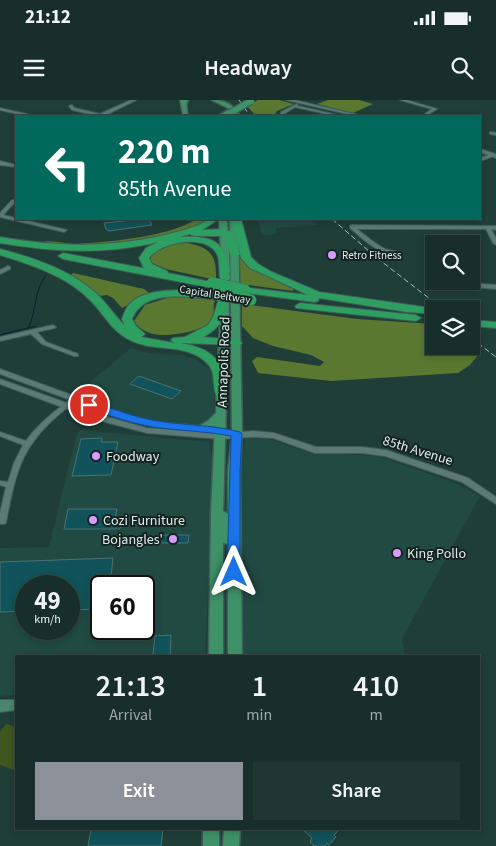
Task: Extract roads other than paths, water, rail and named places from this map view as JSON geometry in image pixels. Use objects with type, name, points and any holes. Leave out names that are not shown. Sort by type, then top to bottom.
[{"type":"highway","points":[[0,241],[84,250],[132,245],[175,235],[201,227],[212,220]]},
{"type":"highway","points":[[235,220],[246,258],[254,266],[268,274],[317,294],[416,309]]},
{"type":"highway","points":[[175,235],[225,232],[230,236],[235,254]]},
{"type":"highway","points":[[226,278],[221,252],[212,245],[201,241],[187,239],[166,241],[150,248],[144,255],[145,262],[155,270],[212,290],[250,295]]},
{"type":"highway","name":"Capital Beltway","points":[[0,241],[212,290]]},
{"type":"highway","points":[[0,251],[44,266],[90,293],[114,321],[131,336],[146,342],[194,350],[210,358],[216,364],[222,396]]},
{"type":"highway","name":"Capital Beltway","points":[[0,251],[128,278],[212,290]]},
{"type":"highway","points":[[212,290],[157,295],[141,301],[130,309],[126,319],[136,333],[158,340],[179,340],[222,346]]},
{"type":"highway","points":[[179,340],[198,336],[215,326],[220,318],[225,294]]},
{"type":"highway","name":"Capital Beltway","points":[[250,295],[416,309],[425,314]]},
{"type":"highway","name":"Capital Beltway","points":[[250,295],[425,316]]},
{"type":"highway","points":[[480,315],[496,316]]},
{"type":"highway","points":[[164,345],[222,346],[236,343]]},
{"type":"main road","points":[[216,100],[231,107],[236,115]]},
{"type":"main road","points":[[228,114],[251,100]]},
{"type":"main road","points":[[184,101],[186,115]]},
{"type":"main road","name":"Annapolis Road","points":[[216,655],[217,513],[226,278],[223,220]]},
{"type":"main road","name":"Annapolis Road","points":[[235,220],[237,434],[234,471],[235,655]]},
{"type":"main road","points":[[222,346],[227,356],[227,428],[237,434]]},
{"type":"main road","points":[[201,428],[212,423],[222,412]]},
{"type":"main road","points":[[217,513],[222,514],[226,523],[228,573],[234,588]]},
{"type":"main road","points":[[0,706],[15,705]]},
{"type":"main road","points":[[211,830],[211,846]]},
{"type":"main road","points":[[231,846],[232,830]]},
{"type":"street","points":[[103,115],[134,100]]},
{"type":"street","points":[[288,100],[356,115]]},
{"type":"street","points":[[402,100],[435,109],[427,115]]},
{"type":"street","points":[[282,115],[282,113],[300,103]]},
{"type":"street","points":[[71,106],[73,109],[97,115]]},
{"type":"street","points":[[294,106],[335,115]]},
{"type":"street","points":[[0,109],[27,115]]},
{"type":"street","points":[[481,150],[494,155]]},
{"type":"street","points":[[481,160],[494,155]]},
{"type":"street","points":[[0,164],[15,166]]},
{"type":"street","points":[[0,216],[14,201]]},
{"type":"street","points":[[0,216],[15,219]]},
{"type":"street","points":[[18,220],[64,230]]},
{"type":"street","points":[[399,253],[390,254],[383,251],[352,228],[496,228]]},
{"type":"street","points":[[488,228],[496,244]]},
{"type":"street","points":[[0,272],[8,268]]},
{"type":"street","points":[[480,286],[496,287]]},
{"type":"street","points":[[0,340],[53,327]]},
{"type":"street","points":[[33,332],[44,342],[76,355]]},
{"type":"street","name":"85th Avenue","points":[[0,371],[118,415],[155,424],[201,428],[221,433]]},
{"type":"street","name":"85th Avenue","points":[[0,381],[66,406],[126,425],[180,434],[221,433],[274,436],[321,451],[362,450],[386,453],[465,480],[496,501]]},
{"type":"street","points":[[2,522],[11,485],[27,444],[46,422],[74,399]]},
{"type":"street","points":[[155,424],[179,430],[180,434]]},
{"type":"street","points":[[0,434],[27,444]]},
{"type":"street","points":[[0,483],[11,485]]},
{"type":"waterway","points":[[28,328],[39,288],[46,275]]},
{"type":"waterway","points":[[28,328],[36,326]]},
{"type":"waterway","points":[[0,335],[28,328]]},
{"type":"railway","points":[[239,100],[249,115]]},
{"type":"railway","points":[[333,220],[377,258],[431,300]]},
{"type":"railway","points":[[480,345],[496,357]]},
{"type":"place","name":"Retro Fitness","points":[[332,255]]},
{"type":"place","name":"Foodway","points":[[96,456]]},
{"type":"place","name":"Cozi Furniture","points":[[93,520]]},
{"type":"place","name":"Bojangles'","points":[[173,539]]},
{"type":"place","name":"King Pollo","points":[[397,553]]}]
